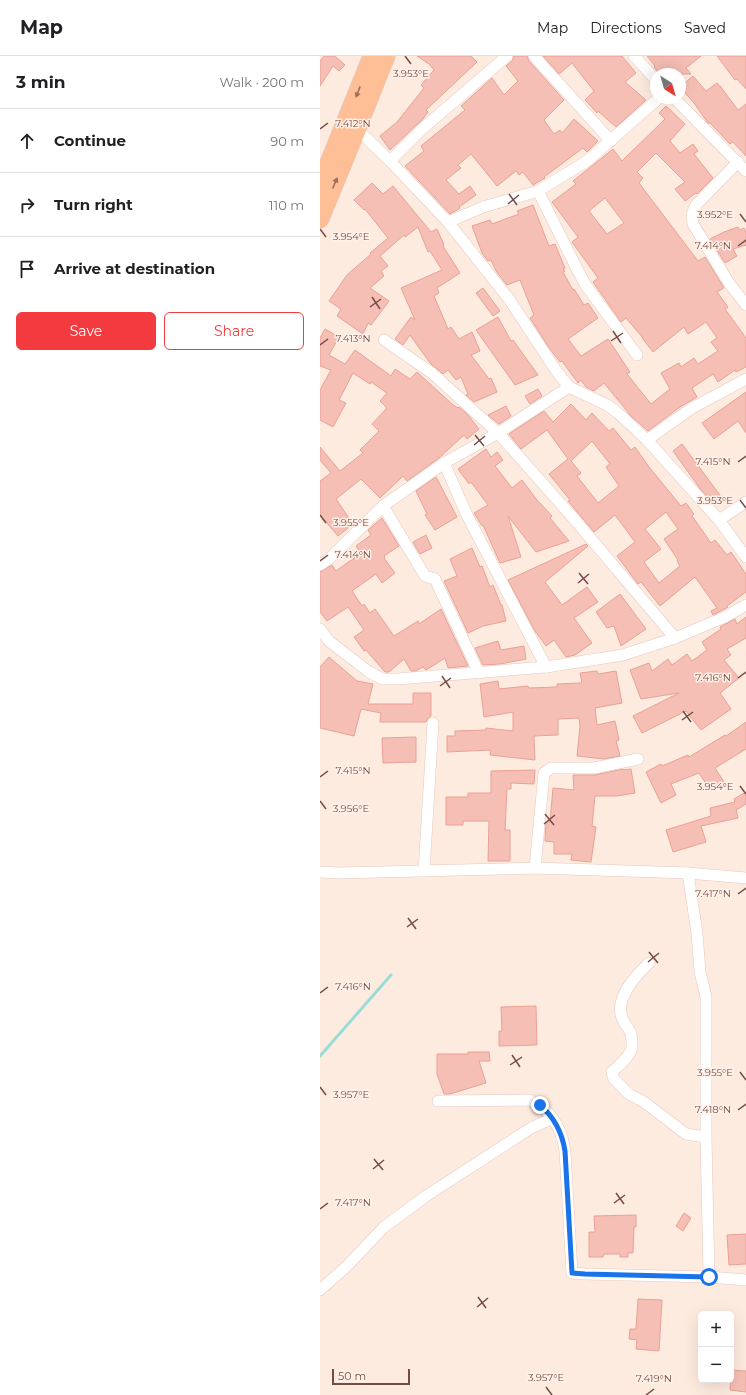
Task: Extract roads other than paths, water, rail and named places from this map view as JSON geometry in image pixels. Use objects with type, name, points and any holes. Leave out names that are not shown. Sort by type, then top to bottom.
[{"type":"main road","points":[[320,185],[372,56]]},
{"type":"main road","points":[[320,218],[386,56]]},
{"type":"street","points":[[390,161],[422,129],[507,56]]},
{"type":"street","points":[[534,56],[611,141]]},
{"type":"street","points":[[634,56],[650,73]]},
{"type":"street","points":[[448,222],[483,207],[538,191],[587,161],[652,104]]},
{"type":"street","points":[[680,104],[746,171]]},
{"type":"street","points":[[357,129],[390,161],[448,222],[509,299],[557,372],[569,387],[607,405],[618,413],[647,440],[719,520],[746,557]]},
{"type":"street","points":[[738,162],[696,205],[692,214],[693,224],[729,283],[746,305]]},
{"type":"street","points":[[538,191],[587,287],[637,355]]},
{"type":"street","points":[[384,340],[432,373],[498,433],[575,520],[675,638]]},
{"type":"street","points":[[647,440],[692,408],[746,379]]},
{"type":"street","points":[[320,565],[329,559],[382,506],[444,463],[498,433],[569,387]]},
{"type":"street","points":[[444,463],[466,513],[546,667]]},
{"type":"street","points":[[719,520],[746,502]]},
{"type":"street","points":[[382,506],[425,576],[435,579],[479,673]]},
{"type":"street","points":[[321,631],[329,641],[369,672],[382,678],[425,678],[546,667],[623,655],[675,638],[725,617],[746,605]]},
{"type":"street","points":[[424,871],[433,723]]},
{"type":"street","points":[[535,868],[544,773],[546,770],[551,768],[594,768],[638,759]]},
{"type":"street","points":[[320,872],[339,873],[535,868],[688,874],[746,878]]},
{"type":"street","points":[[688,874],[697,933],[700,972],[706,997],[706,1137],[709,1277]]},
{"type":"street","points":[[649,963],[640,971],[620,1003],[623,1021],[631,1032],[632,1048],[626,1058],[612,1072],[614,1080],[629,1094],[644,1102],[686,1134],[706,1137]]},
{"type":"street","points":[[438,1101],[530,1100],[540,1105],[553,1118],[563,1137],[565,1151],[572,1273],[709,1277],[746,1280]]},
{"type":"street","points":[[320,1290],[347,1266],[384,1227],[426,1196],[531,1128],[553,1118]]},
{"type":"waterway","points":[[320,1056],[391,975]]}]
